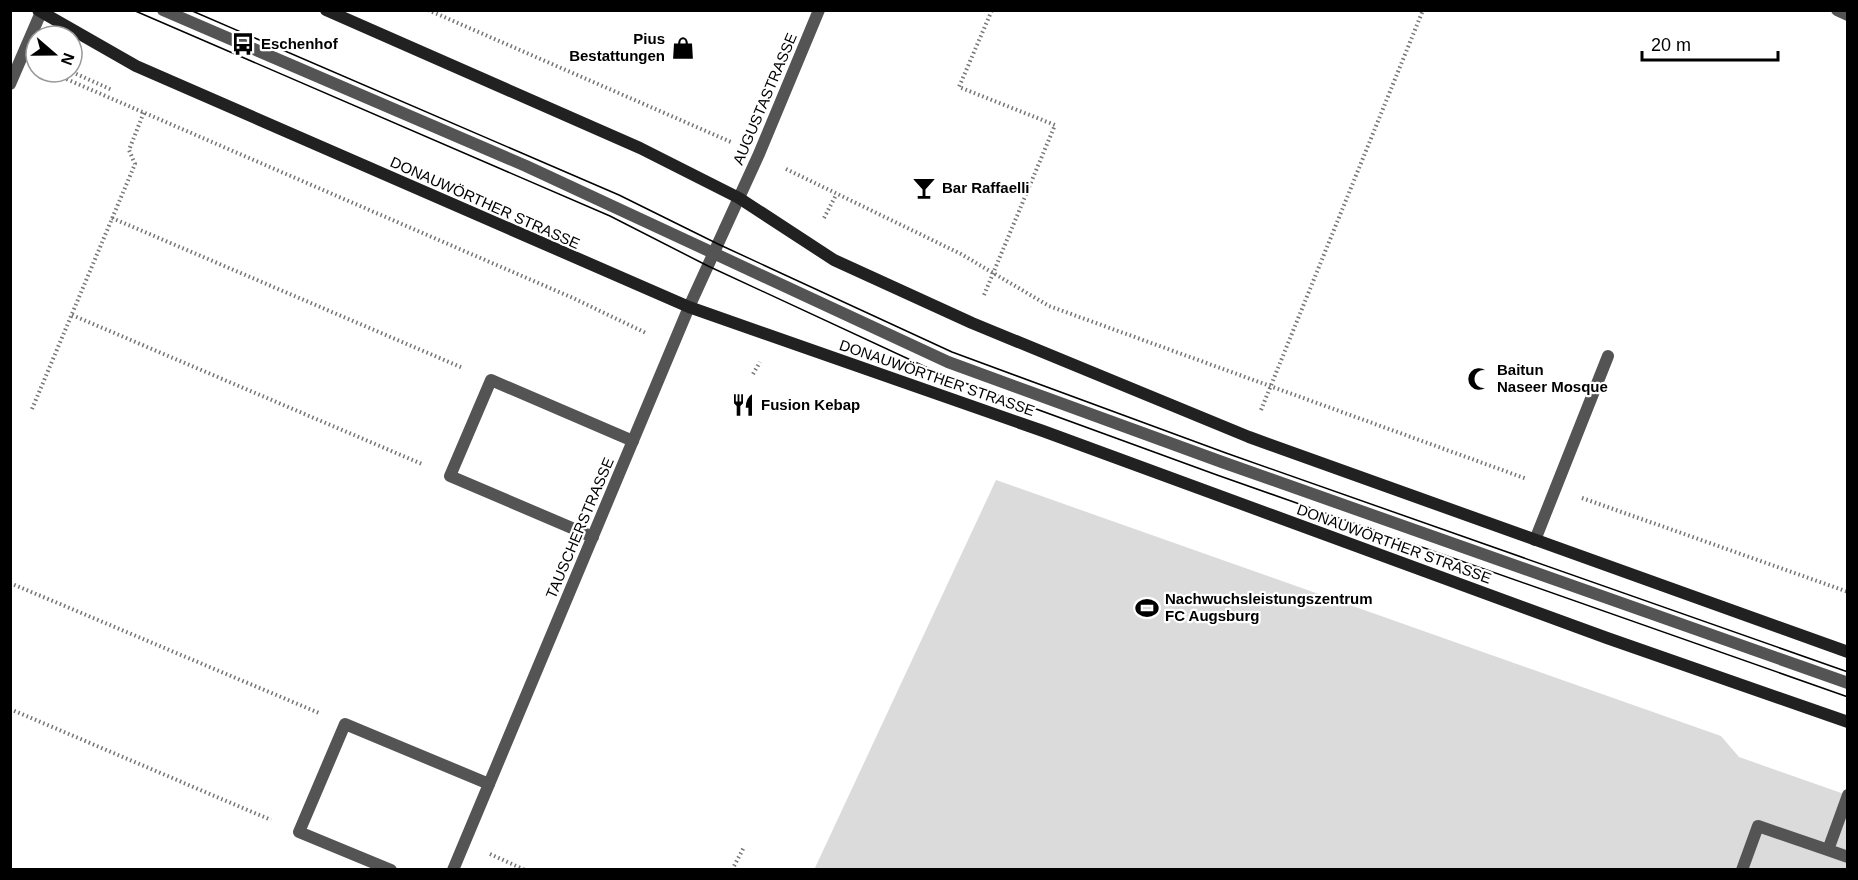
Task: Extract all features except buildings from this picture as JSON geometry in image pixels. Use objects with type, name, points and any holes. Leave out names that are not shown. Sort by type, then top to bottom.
[{"type":"main road","points":[[326,10],[629,143],[739,198],[834,260],[972,322],[1249,437],[1848,652]]},
{"type":"main road","name":"DONAUWÖRTHER STRASSE","points":[[41,11],[136,66],[689,307],[1044,431],[1606,638],[1848,722]]},
{"type":"street","points":[[163,10],[526,166],[948,362],[1222,462],[1848,682]]},
{"type":"street","name":"AUGUSTASTRASSE","points":[[739,198],[819,10]]},
{"type":"street","points":[[1837,10],[1848,15]]},
{"type":"street","points":[[10,84],[41,11]]},
{"type":"street","name":"TAUSCHERSTRASSE","points":[[453,870],[689,307],[739,198]]},
{"type":"street","points":[[1534,540],[1608,356]]},
{"type":"street","points":[[593,537],[450,476],[491,380],[633,441]]},
{"type":"street","points":[[391,870],[299,832],[345,724],[489,784]]},
{"type":"street","points":[[1828,850],[1848,795]]},
{"type":"street","points":[[1742,870],[1758,826],[1848,857]]},
{"type":"path","points":[[428,10],[759,154],[994,272],[1049,306],[1848,592]]},
{"type":"path","points":[[972,322],[1055,125],[959,87],[992,10]]},
{"type":"path","points":[[1249,437],[1272,386],[1423,10]]},
{"type":"path","points":[[84,77],[113,90]]},
{"type":"path","points":[[77,84],[573,298],[673,346]]},
{"type":"path","points":[[120,103],[123,95]]},
{"type":"path","points":[[32,409],[135,164],[129,150],[144,112]]},
{"type":"path","points":[[112,218],[491,380]]},
{"type":"path","points":[[72,315],[450,476]]},
{"type":"path","points":[[753,374],[761,360]]},
{"type":"path","points":[[10,583],[345,724]]},
{"type":"path","points":[[10,709],[299,832]]},
{"type":"path","points":[[465,843],[525,870]]},
{"type":"path","points":[[732,870],[744,847]]},
{"type":"shaded area","name":"Nachwuchsleistungszentrum FC Augsburg","points":[[996,480],[1721,736],[1739,757],[1847,795],[1847,869],[814,870]]},
{"type":"tram line","points":[[133,10],[610,216],[708,266],[943,375],[1217,475],[1848,697]]},
{"type":"tram line","points":[[190,10],[619,195],[718,244],[952,352],[1226,453],[1848,672]]},
{"type":"place","name":"Eschenhof","points":[[243,44]]},
{"type":"place","name":"Pius Bestattungen","points":[[683,48]]},
{"type":"place","name":"Bar Raffaelli","points":[[924,188]]},
{"type":"place","name":"Baitun Naseer Mosque","points":[[1479,379]]},
{"type":"place","name":"Fusion Kebap","points":[[743,405]]},
{"type":"place","name":"Nachwuchsleistungszentrum FC Augsburg","points":[[1147,608]]}]
